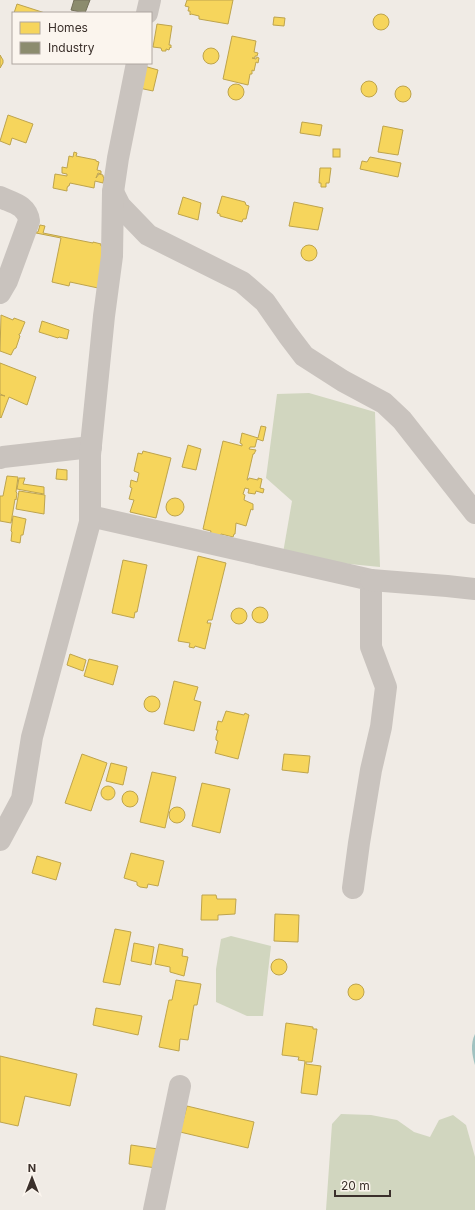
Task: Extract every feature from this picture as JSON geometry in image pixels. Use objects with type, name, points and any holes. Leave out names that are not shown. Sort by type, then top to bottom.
[{"type":"street","points":[[147,12],[150,0]]},
{"type":"street","points":[[0,840],[22,799],[32,737],[90,522],[91,448],[112,256],[113,192],[118,158],[137,64]]},
{"type":"street","points":[[113,192],[120,206],[148,235],[242,282],[265,302],[304,356],[343,381],[384,403],[402,420],[475,513]]},
{"type":"street","points":[[0,198],[20,205],[28,213],[29,221],[7,281],[0,293]]},
{"type":"street","points":[[0,458],[91,448]]},
{"type":"street","points":[[90,516],[371,580],[475,589]]},
{"type":"street","points":[[353,888],[371,770],[381,727],[386,687],[371,647],[371,580]]},
{"type":"street","points":[[154,1210],[180,1086]]},
{"type":"green space","points":[[309,393],[375,412],[380,567],[329,562],[283,553],[292,501],[266,478],[277,394]]},
{"type":"green space","points":[[231,936],[271,946],[263,1016],[247,1016],[216,1002],[216,969],[221,939]]},
{"type":"green space","points":[[341,1114],[371,1115],[397,1120],[414,1132],[430,1137],[439,1120],[453,1115],[466,1125],[475,1157],[475,1210],[326,1210],[332,1124]]},
{"type":"water","points":[[475,1034],[475,1065],[472,1042]]},
{"type":"building: Homes","points":[[187,0],[233,0],[228,24],[199,19],[199,16],[190,15],[190,11],[188,11],[189,7],[185,6]]},
{"type":"building: Homes","points":[[17,4],[42,12],[14,12]]},
{"type":"building: Homes","points":[[378,14],[384,14],[389,19],[387,28],[384,30],[378,30],[373,25],[373,19]]},
{"type":"building: Homes","points":[[274,17],[285,18],[284,26],[273,25]]},
{"type":"building: Homes","points":[[157,24],[172,26],[169,45],[171,45],[171,48],[170,47],[169,50],[166,49],[166,51],[162,51],[161,48],[153,47]]},
{"type":"building: Homes","points":[[232,36],[256,41],[254,52],[258,53],[255,58],[252,58],[256,59],[257,57],[259,58],[258,63],[256,62],[254,71],[252,70],[252,74],[250,74],[248,85],[223,79]]},
{"type":"building: Homes","points":[[208,48],[214,48],[219,53],[217,62],[214,64],[208,64],[203,59],[203,53]]},
{"type":"building: Homes","points":[[0,55],[3,63],[0,68]]},
{"type":"building: Homes","points":[[144,66],[158,70],[153,91],[139,88]]},
{"type":"building: Homes","points":[[366,81],[372,81],[377,86],[375,95],[372,97],[366,97],[361,92],[361,86]]},
{"type":"building: Homes","points":[[233,84],[239,84],[244,89],[242,98],[239,100],[233,100],[228,95],[228,89]]},
{"type":"building: Homes","points":[[400,86],[406,86],[411,91],[409,100],[406,102],[400,102],[395,97],[395,91]]},
{"type":"building: Homes","points":[[8,115],[33,124],[26,143],[12,138],[10,145],[0,141]]},
{"type":"building: Homes","points":[[302,122],[322,125],[320,136],[300,133]]},
{"type":"building: Homes","points":[[383,126],[403,130],[398,155],[378,152]]},
{"type":"building: Homes","points":[[333,149],[340,149],[340,157],[333,157]]},
{"type":"building: Homes","points":[[74,152],[77,153],[76,156],[99,162],[97,170],[101,171],[101,174],[98,173],[96,178],[99,174],[103,175],[103,183],[95,181],[94,188],[70,183],[67,191],[53,188],[55,174],[67,176],[67,174],[62,173],[62,167],[67,168],[69,156],[73,157]]},
{"type":"building: Homes","points":[[370,157],[401,163],[398,177],[360,169],[362,161],[367,162]]},
{"type":"building: Homes","points":[[320,168],[331,168],[329,183],[326,183],[326,187],[321,187],[321,183],[319,183]]},
{"type":"building: Homes","points":[[222,196],[245,202],[246,205],[249,206],[246,219],[243,219],[242,222],[220,216],[220,214],[217,213]]},
{"type":"building: Homes","points":[[183,197],[201,203],[198,220],[178,214]]},
{"type":"building: Homes","points":[[294,202],[323,208],[318,230],[289,226]]},
{"type":"building: Homes","points":[[40,225],[45,226],[43,233],[93,242],[101,244],[101,246],[104,247],[98,288],[70,282],[69,286],[52,282],[61,238],[36,233],[38,232]]},
{"type":"building: Homes","points":[[309,245],[316,250],[317,253],[312,260],[309,261],[302,256],[301,253],[306,246]]},
{"type":"building: Homes","points":[[1,315],[13,320],[14,318],[25,322],[19,334],[20,336],[16,348],[11,355],[0,351]]},
{"type":"building: Homes","points":[[42,321],[69,330],[67,339],[58,338],[39,332]]},
{"type":"building: Homes","points":[[0,363],[36,377],[27,405],[9,397],[1,418],[0,395],[5,396],[0,394]]},
{"type":"building: Homes","points":[[261,426],[266,427],[263,441],[257,439],[255,447],[250,447],[249,449],[256,450],[253,454],[247,480],[249,478],[258,480],[258,478],[262,479],[260,488],[264,489],[263,493],[256,491],[255,494],[248,493],[249,489],[245,488],[243,494],[245,495],[244,500],[253,504],[253,510],[251,509],[246,526],[236,523],[235,534],[233,537],[221,534],[220,537],[210,535],[211,531],[203,529],[223,441],[242,446],[240,443],[242,433],[258,438]]},
{"type":"building: Homes","points":[[188,445],[201,449],[196,470],[182,467]]},
{"type":"building: Homes","points":[[143,451],[171,458],[156,518],[130,512],[134,500],[129,499],[132,488],[130,487],[131,480],[137,482],[139,473],[134,471],[138,453],[142,454]]},
{"type":"building: Homes","points":[[57,469],[67,470],[67,480],[56,479]]},
{"type":"building: Homes","points":[[7,476],[18,477],[16,500],[15,499],[11,523],[0,521],[0,496],[3,496]]},
{"type":"building: Homes","points":[[19,478],[25,478],[23,484],[44,487],[44,494],[17,489]]},
{"type":"building: Homes","points":[[19,491],[45,495],[44,514],[16,509]]},
{"type":"building: Homes","points":[[175,498],[181,501],[184,507],[181,513],[175,516],[169,513],[166,507],[169,501]]},
{"type":"building: Homes","points":[[13,516],[26,519],[20,543],[11,541]]},
{"type":"building: Homes","points":[[198,556],[226,563],[212,620],[208,620],[207,623],[211,623],[205,649],[195,646],[194,648],[189,647],[190,643],[178,641]]},
{"type":"building: Homes","points":[[123,560],[147,565],[137,612],[135,612],[134,618],[112,613]]},
{"type":"building: Homes","points":[[257,607],[263,607],[268,612],[266,621],[263,623],[257,623],[252,618],[252,612]]},
{"type":"building: Homes","points":[[236,608],[242,608],[247,613],[245,622],[242,624],[236,624],[231,619],[231,613]]},
{"type":"building: Homes","points":[[70,654],[86,660],[83,671],[67,665]]},
{"type":"building: Homes","points":[[89,659],[118,666],[113,685],[84,676]]},
{"type":"building: Homes","points":[[174,681],[198,687],[194,700],[201,702],[194,731],[164,724]]},
{"type":"building: Homes","points":[[149,696],[155,696],[160,701],[158,710],[155,712],[149,712],[144,707],[144,701]]},
{"type":"building: Homes","points":[[226,711],[244,715],[245,713],[249,715],[238,759],[215,753],[218,741],[216,740],[216,737],[218,730],[216,730],[218,721],[222,722]]},
{"type":"building: Homes","points":[[82,754],[107,763],[91,811],[65,803]]},
{"type":"building: Homes","points":[[284,754],[310,756],[308,773],[282,770]]},
{"type":"building: Homes","points":[[111,763],[127,767],[123,785],[106,781]]},
{"type":"building: Homes","points":[[152,772],[176,777],[165,828],[140,822]]},
{"type":"building: Homes","points":[[202,783],[230,789],[220,833],[192,826]]},
{"type":"building: Homes","points":[[105,786],[111,786],[115,790],[115,796],[111,800],[105,800],[101,796],[101,790]]},
{"type":"building: Homes","points":[[127,791],[133,791],[138,796],[136,805],[133,807],[127,807],[122,802],[122,796]]},
{"type":"building: Homes","points":[[174,807],[180,807],[185,812],[183,821],[180,823],[174,823],[169,818],[169,812]]},
{"type":"building: Homes","points":[[131,853],[164,861],[158,886],[148,884],[147,888],[140,887],[137,885],[137,882],[124,878]]},
{"type":"building: Homes","points":[[37,856],[61,863],[56,880],[32,873]]},
{"type":"building: Homes","points":[[202,895],[216,895],[217,899],[236,899],[235,914],[218,915],[218,920],[201,920]]},
{"type":"building: Homes","points":[[275,914],[299,915],[298,942],[274,941]]},
{"type":"building: Homes","points":[[115,929],[131,932],[120,985],[103,982]]},
{"type":"building: Homes","points":[[134,943],[154,947],[151,965],[131,961]]},
{"type":"building: Homes","points":[[159,944],[183,949],[182,956],[188,957],[184,976],[170,972],[170,967],[155,964]]},
{"type":"building: Homes","points":[[276,959],[282,959],[287,964],[285,973],[282,975],[276,975],[271,970],[271,964]]},
{"type":"building: Homes","points":[[176,980],[201,984],[197,1005],[194,1005],[188,1040],[180,1039],[179,1051],[159,1047],[169,1000],[172,1000]]},
{"type":"building: Homes","points":[[353,984],[359,984],[364,989],[362,998],[359,1000],[353,1000],[348,995],[348,989]]},
{"type":"building: Homes","points":[[96,1008],[142,1016],[138,1035],[93,1025]]},
{"type":"building: Homes","points":[[286,1023],[313,1027],[313,1029],[317,1029],[312,1062],[306,1062],[306,1064],[321,1066],[317,1095],[301,1093],[305,1061],[298,1060],[299,1057],[282,1055]]},
{"type":"building: Homes","points":[[0,1056],[77,1074],[70,1106],[25,1096],[18,1126],[0,1122]]},
{"type":"building: Homes","points":[[187,1106],[254,1122],[248,1148],[180,1132]]},
{"type":"building: Homes","points":[[131,1145],[158,1149],[156,1168],[129,1164]]},
{"type":"building: Industry","points":[[74,0],[90,0],[85,12],[71,10]]}]
